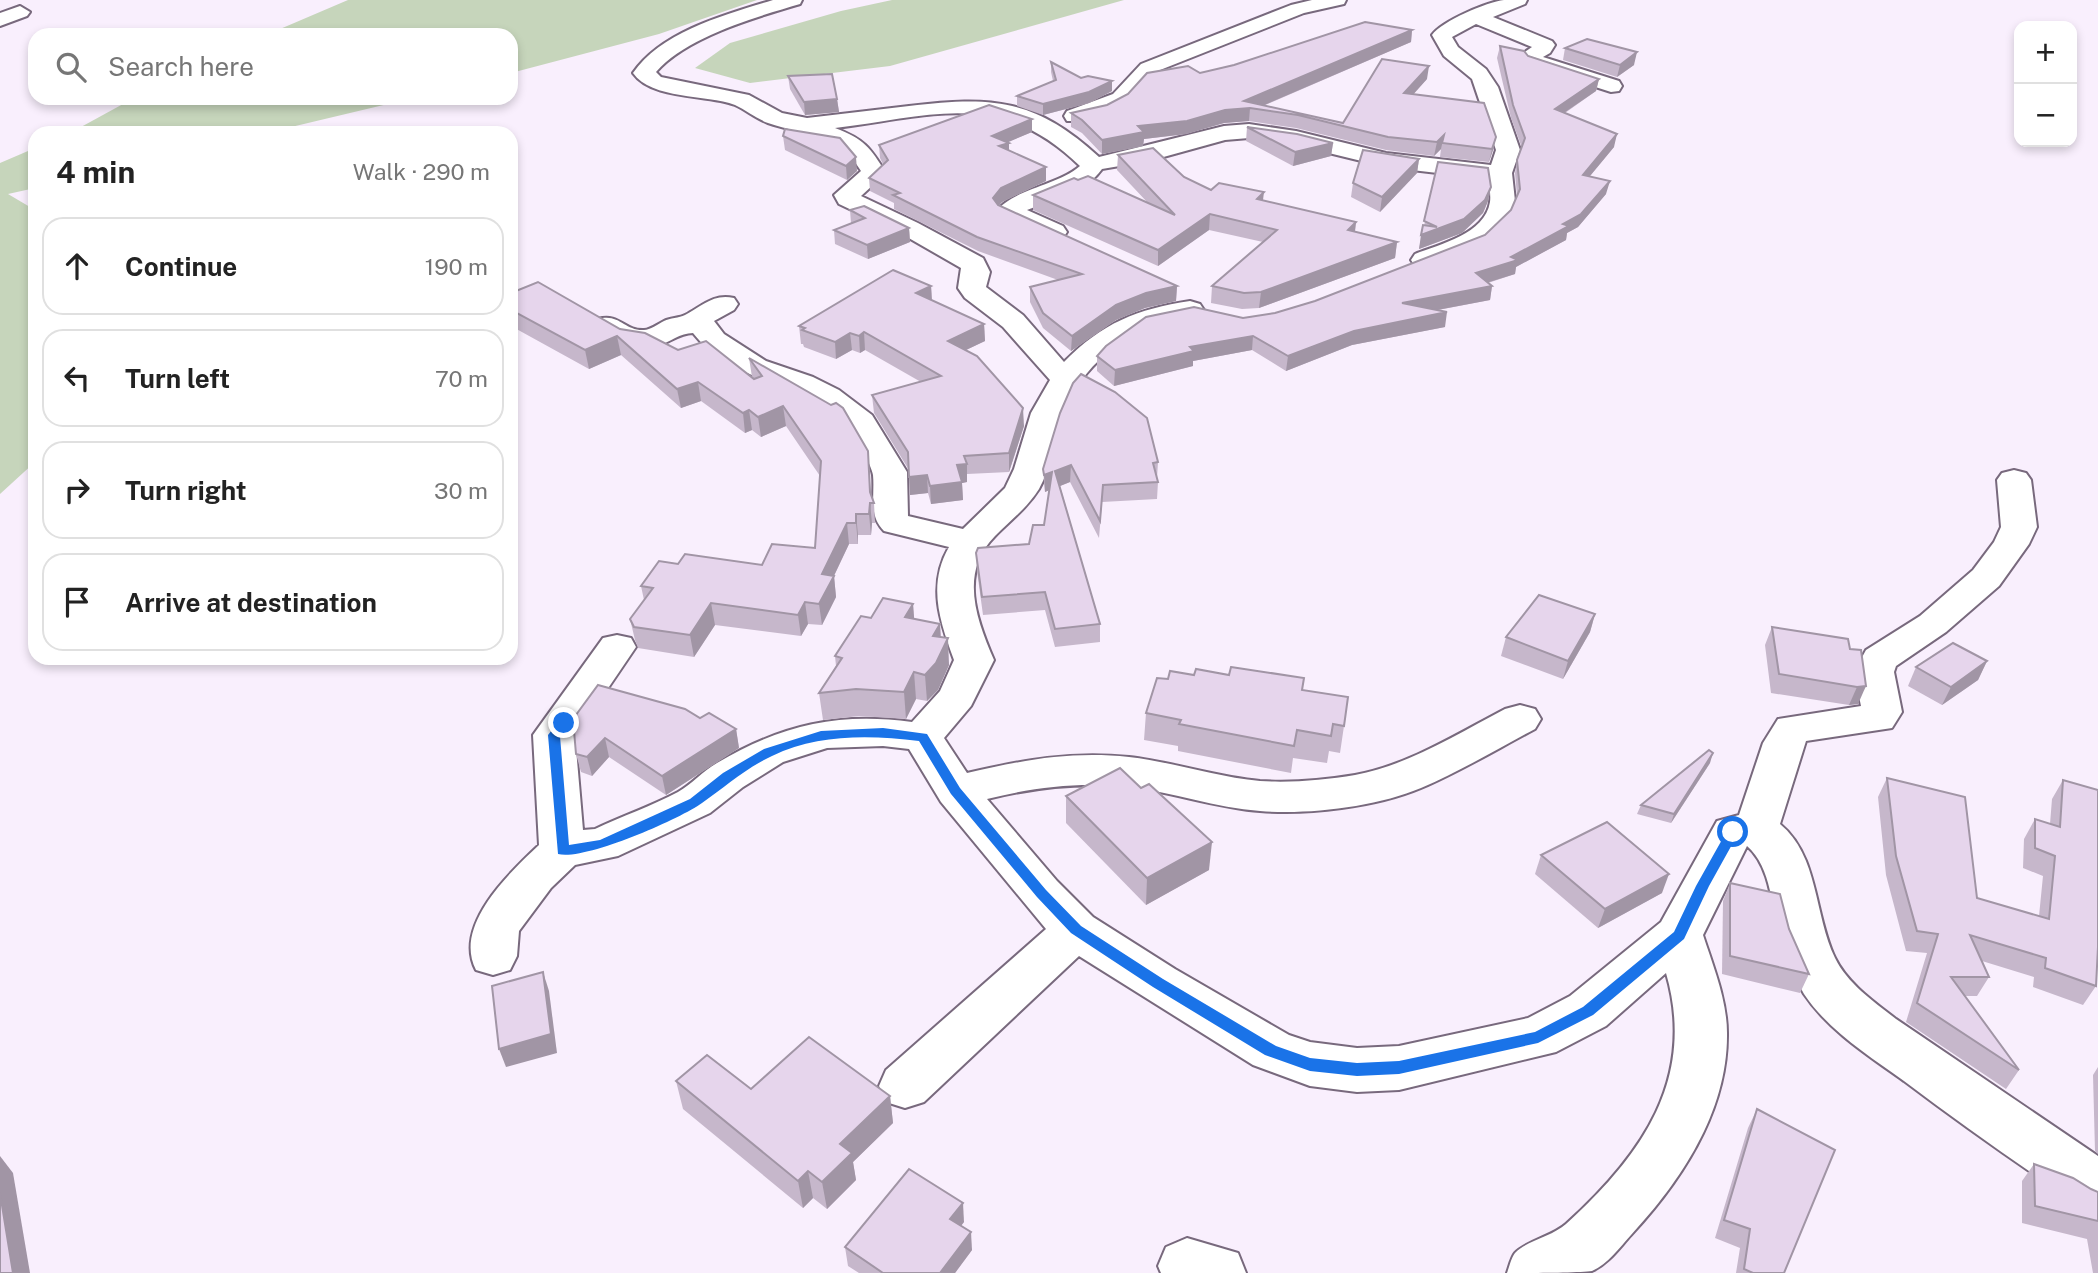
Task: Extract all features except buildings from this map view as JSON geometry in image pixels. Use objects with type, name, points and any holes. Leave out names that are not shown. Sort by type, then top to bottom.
[{"type":"street","points":[[793,0],[713,27],[655,61],[644,73],[654,82],[741,100],[775,118],[807,125],[850,142],[860,150],[874,173],[846,195],[848,199],[909,228],[973,264],[976,272],[972,288],[975,292],[1013,321],[1053,368],[1065,377]]},
{"type":"street","points":[[1042,125],[1110,105],[1126,94],[1140,74],[1148,68],[1298,9],[1338,0]]},
{"type":"street","points":[[1397,270],[1452,250],[1481,234],[1497,218],[1503,201],[1500,173],[1508,150],[1500,134],[1485,81],[1442,41],[1442,34],[1518,0]]},
{"type":"street","points":[[0,20],[20,12]]},
{"type":"street","points":[[1476,17],[1545,45],[1543,49],[1529,56],[1534,61],[1611,86]]},
{"type":"street","points":[[807,125],[978,105],[1012,112],[1042,125],[1093,165],[1149,154],[1224,132],[1249,131],[1270,133],[1386,160],[1500,173]]},
{"type":"street","points":[[1500,134],[1529,139]]},
{"type":"street","points":[[1079,243],[1009,212],[1013,207],[1077,181],[1090,172],[1093,165]]},
{"type":"street","points":[[922,737],[957,697],[974,660],[956,609],[952,579],[969,541],[1012,502],[1026,482],[1041,429],[1065,377],[1075,366],[1134,323],[1193,303]]},
{"type":"street","points":[[724,304],[697,318],[699,324],[733,354],[755,367],[811,388],[861,422],[890,472],[891,519],[896,524],[969,541]]},
{"type":"street","points":[[589,313],[618,333],[648,340],[681,324],[699,324]]},
{"type":"street","points":[[1756,829],[1784,743],[1793,729],[1877,718],[1882,712],[1874,672],[1880,659],[1933,624],[1986,578],[2011,544],[2019,527],[2014,480]]},
{"type":"street","points":[[562,850],[554,735],[575,710],[617,647]]},
{"type":"street","points":[[956,791],[1037,772],[1086,770],[1130,772],[1259,796],[1307,796],[1355,790],[1404,778],[1520,719]]},
{"type":"street","points":[[493,956],[496,927],[535,876],[562,850],[602,845],[695,802],[728,776],[768,752],[825,734],[883,732],[922,737]]},
{"type":"street","points":[[922,737],[956,791],[1041,893],[1076,930],[1158,983],[1271,1050],[1310,1064],[1357,1070],[1399,1068],[1538,1037],[1588,1011],[1679,936],[1733,832],[1756,829],[1774,845],[1786,874],[1815,970],[1842,1002],[1877,1033],[1959,1092],[2036,1147],[2098,1186]]},
{"type":"street","points":[[905,1086],[1076,930]]},
{"type":"street","points":[[1536,1273],[1584,1245],[1643,1183],[1684,1118],[1699,1061],[1702,1032],[1696,990],[1679,936]]},
{"type":"green space","points":[[348,0],[757,0],[659,34],[518,71],[518,28],[282,28]]},
{"type":"green space","points":[[892,0],[1124,0],[890,66],[750,83],[695,68],[730,43],[841,11]]},
{"type":"green space","points":[[121,105],[384,105],[295,126],[83,126]]},
{"type":"green space","points":[[28,151],[28,190],[8,194],[28,206],[28,468],[0,494],[0,163]]},
{"type":"route","points":[[564,723],[554,735],[562,850],[602,845],[695,802],[728,776],[768,752],[825,734],[883,732],[922,737],[956,791],[1041,893],[1076,930],[1158,983],[1271,1050],[1310,1064],[1357,1070],[1399,1068],[1538,1037],[1588,1011],[1679,936],[1733,832]]}]
